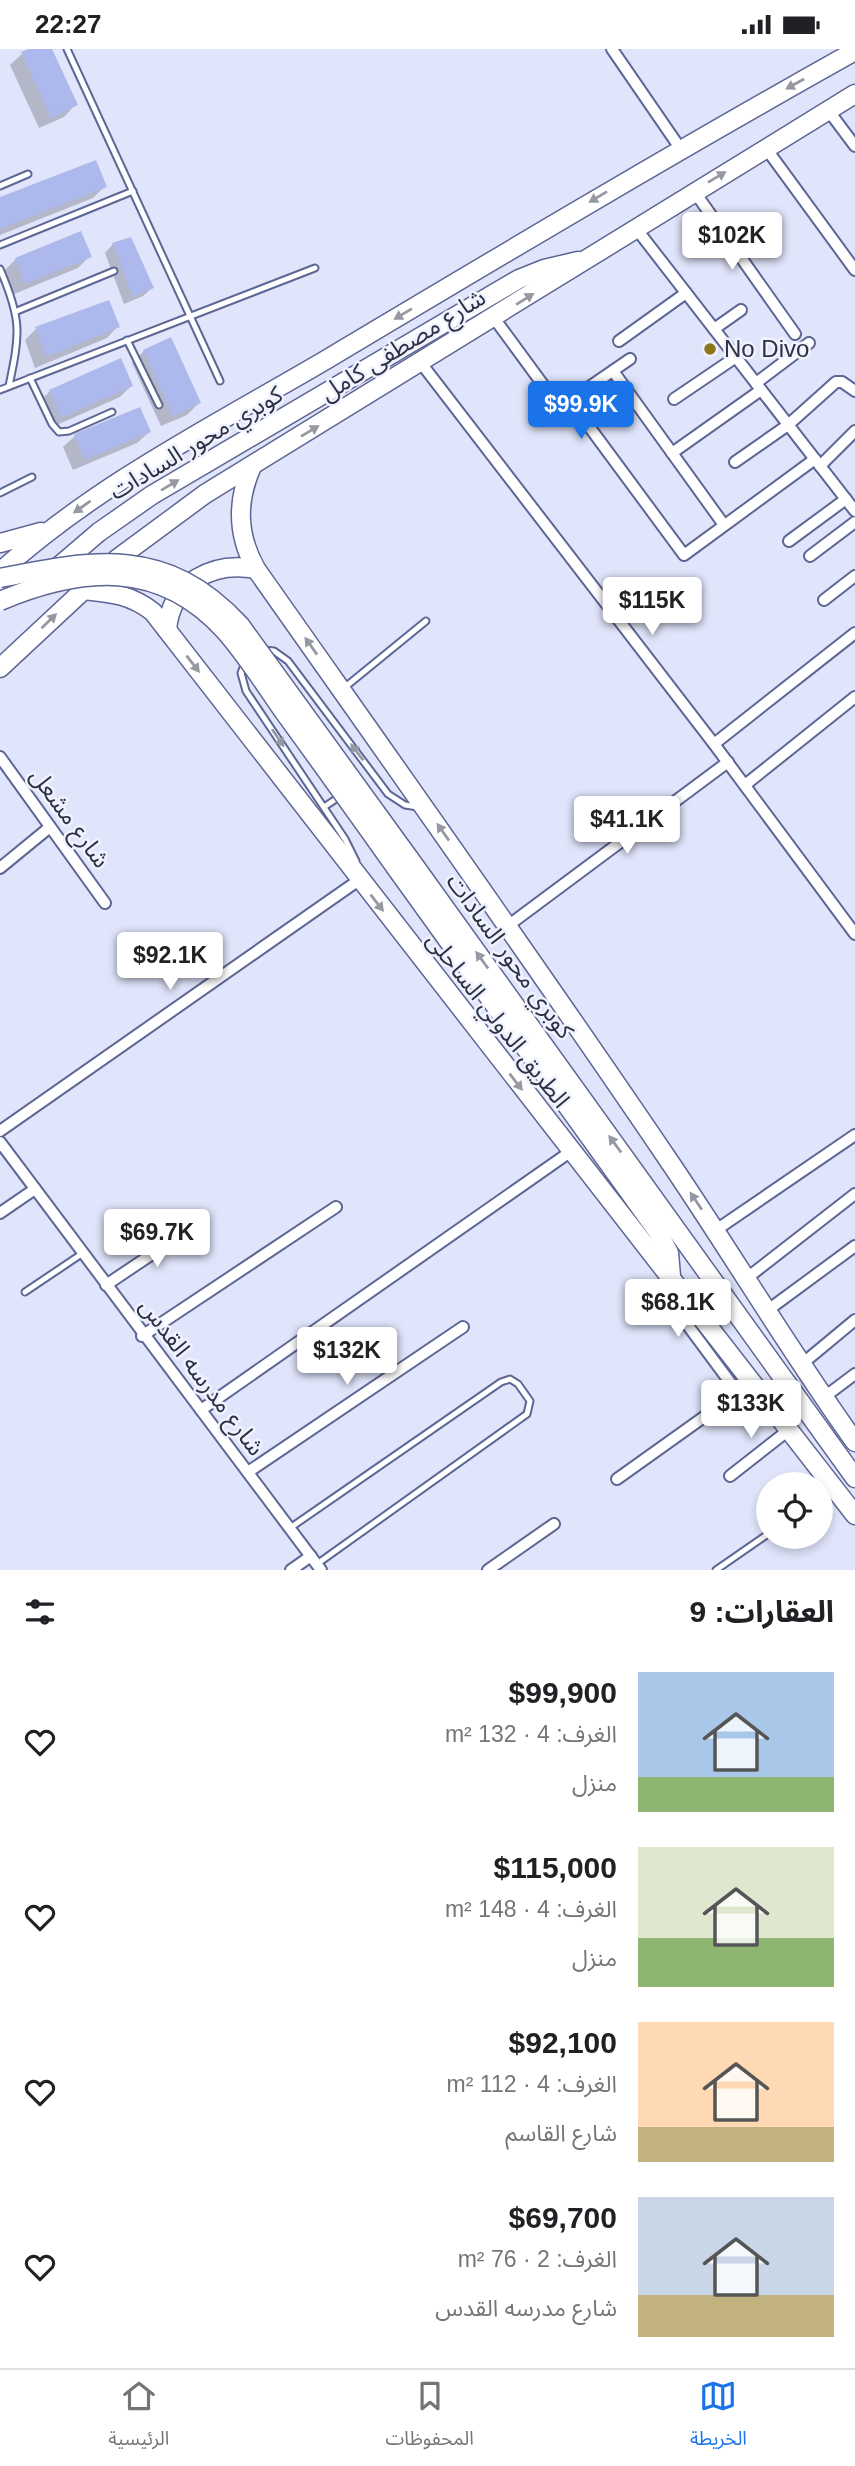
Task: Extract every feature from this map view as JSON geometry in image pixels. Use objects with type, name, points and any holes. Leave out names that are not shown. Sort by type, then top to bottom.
[{"type":"main road","name":"شارع مصطفى كامل","points":[[0,572],[51,528],[163,454],[680,148],[855,51]]},
{"type":"main road","name":"شارع مصطفى كامل","points":[[0,668],[83,590],[160,525],[588,260],[635,227],[855,94]]},
{"type":"main road","name":"كوبري محور السادات","points":[[38,585],[77,549],[152,495],[502,289],[544,269],[588,260]]},
{"type":"main road","points":[[252,466],[241,495],[240,510],[243,541],[256,569],[509,925],[716,1230],[823,1398],[847,1420],[855,1442]]},
{"type":"main road","points":[[0,543],[51,528]]},
{"type":"main road","name":"كوبري محور السادات","points":[[0,578],[62,564],[112,562],[161,572],[205,594],[240,625],[658,1232],[669,1253],[671,1276]]},
{"type":"main road","points":[[167,630],[174,603],[195,579],[224,567],[256,569]]},
{"type":"main road","name":"كوبري محور السادات","points":[[0,601],[38,585],[82,576],[124,577],[170,590],[205,612],[235,643],[403,863],[855,1478]]},
{"type":"main road","name":"الطريق الدولي الساحلى","points":[[83,590],[121,593],[137,599],[153,612],[570,1152],[754,1382],[790,1429],[816,1472]]},
{"type":"main road","name":"الطريق الدولي الساحلى","points":[[833,1496],[855,1515]]},
{"type":"street","points":[[612,49],[680,148]]},
{"type":"street","points":[[828,110],[855,146]]},
{"type":"street","points":[[765,147],[855,270]]},
{"type":"street","points":[[694,191],[795,334]]},
{"type":"street","points":[[635,227],[855,511]]},
{"type":"street","points":[[618,341],[686,293]]},
{"type":"street","points":[[714,329],[741,310]]},
{"type":"street","points":[[494,318],[552,397],[585,421],[684,555],[817,462],[855,431]]},
{"type":"street","points":[[672,453],[759,386],[809,343]]},
{"type":"street","points":[[674,399],[736,357]]},
{"type":"street","points":[[562,405],[630,359]]},
{"type":"street","points":[[421,363],[851,919],[855,934]]},
{"type":"street","points":[[613,371],[724,525]]},
{"type":"street","points":[[736,462],[788,425],[836,382],[842,382],[855,391]]},
{"type":"street","points":[[789,541],[846,499]]},
{"type":"street","points":[[810,556],[855,523]]},
{"type":"street","points":[[824,600],[855,576]]},
{"type":"street","points":[[715,744],[855,633]]},
{"type":"street","points":[[745,785],[855,697]]},
{"type":"street","name":"شارع مشعل","points":[[0,757],[105,903]]},
{"type":"street","points":[[509,925],[727,762]]},
{"type":"street","points":[[0,868],[50,827]]},
{"type":"street","points":[[0,1131],[359,880]]},
{"type":"street","points":[[716,1230],[855,1135]]},
{"type":"street","name":"شارع مدرسه القدس","points":[[0,1142],[142,1336],[316,1563]]},
{"type":"street","points":[[201,1410],[570,1152]]},
{"type":"street","points":[[0,1213],[35,1189]]},
{"type":"street","points":[[747,1278],[855,1194]]},
{"type":"street","points":[[142,1336],[336,1207]]},
{"type":"street","points":[[106,1285],[191,1228]]},
{"type":"street","points":[[768,1310],[855,1246]]},
{"type":"street","points":[[671,1276],[667,1288],[669,1300],[738,1393]]},
{"type":"street","points":[[802,1364],[855,1320]]},
{"type":"street","points":[[248,1472],[463,1327]]},
{"type":"street","points":[[823,1398],[855,1374]]},
{"type":"street","points":[[617,1479],[754,1382]]},
{"type":"street","points":[[730,1476],[790,1429]]},
{"type":"street","points":[[488,1570],[554,1524]]},
{"type":"street","points":[[291,1570],[316,1563]]},
{"type":"lane","points":[[67,49],[220,381]]},
{"type":"lane","points":[[0,186],[28,174]]},
{"type":"lane","points":[[0,245],[132,191]]},
{"type":"lane","points":[[0,268],[17,311],[18,344],[9,386]]},
{"type":"lane","points":[[0,390],[315,268]]},
{"type":"lane","points":[[17,311],[114,271]]},
{"type":"lane","points":[[127,340],[159,405]]},
{"type":"lane","points":[[30,378],[59,432],[69,431],[113,412]]},
{"type":"lane","points":[[0,493],[32,477]]},
{"type":"lane","points":[[342,690],[426,621]]},
{"type":"lane","points":[[359,880],[350,846],[242,682],[241,673],[249,657],[265,650],[274,651],[288,661],[373,773],[399,802],[425,806]]},
{"type":"lane","points":[[264,717],[306,684]]},
{"type":"lane","points":[[298,769],[344,734]]},
{"type":"lane","points":[[324,807],[373,773]]},
{"type":"lane","points":[[25,1292],[83,1253]]},
{"type":"lane","points":[[290,1528],[501,1382],[510,1379],[518,1384],[530,1401],[527,1414],[316,1563]]},
{"type":"lane","points":[[716,1570],[756,1542]]},
{"type":"building","points":[[29,49],[52,49],[78,105],[51,118],[21,52]]},
{"type":"building","points":[[96,160],[107,187],[0,229],[0,197]]},
{"type":"building","points":[[81,231],[92,257],[25,284],[15,258]]},
{"type":"building","points":[[131,237],[154,288],[133,297],[112,243]]},
{"type":"building","points":[[109,300],[120,327],[46,357],[35,327]]},
{"type":"building","points":[[171,337],[201,403],[173,416],[143,350]]},
{"type":"building","points":[[121,358],[133,386],[61,418],[49,390]]},
{"type":"building","points":[[140,407],[151,432],[84,460],[74,434]]},
{"type":"place","name":"No Divo","points":[[710,349]]}]
